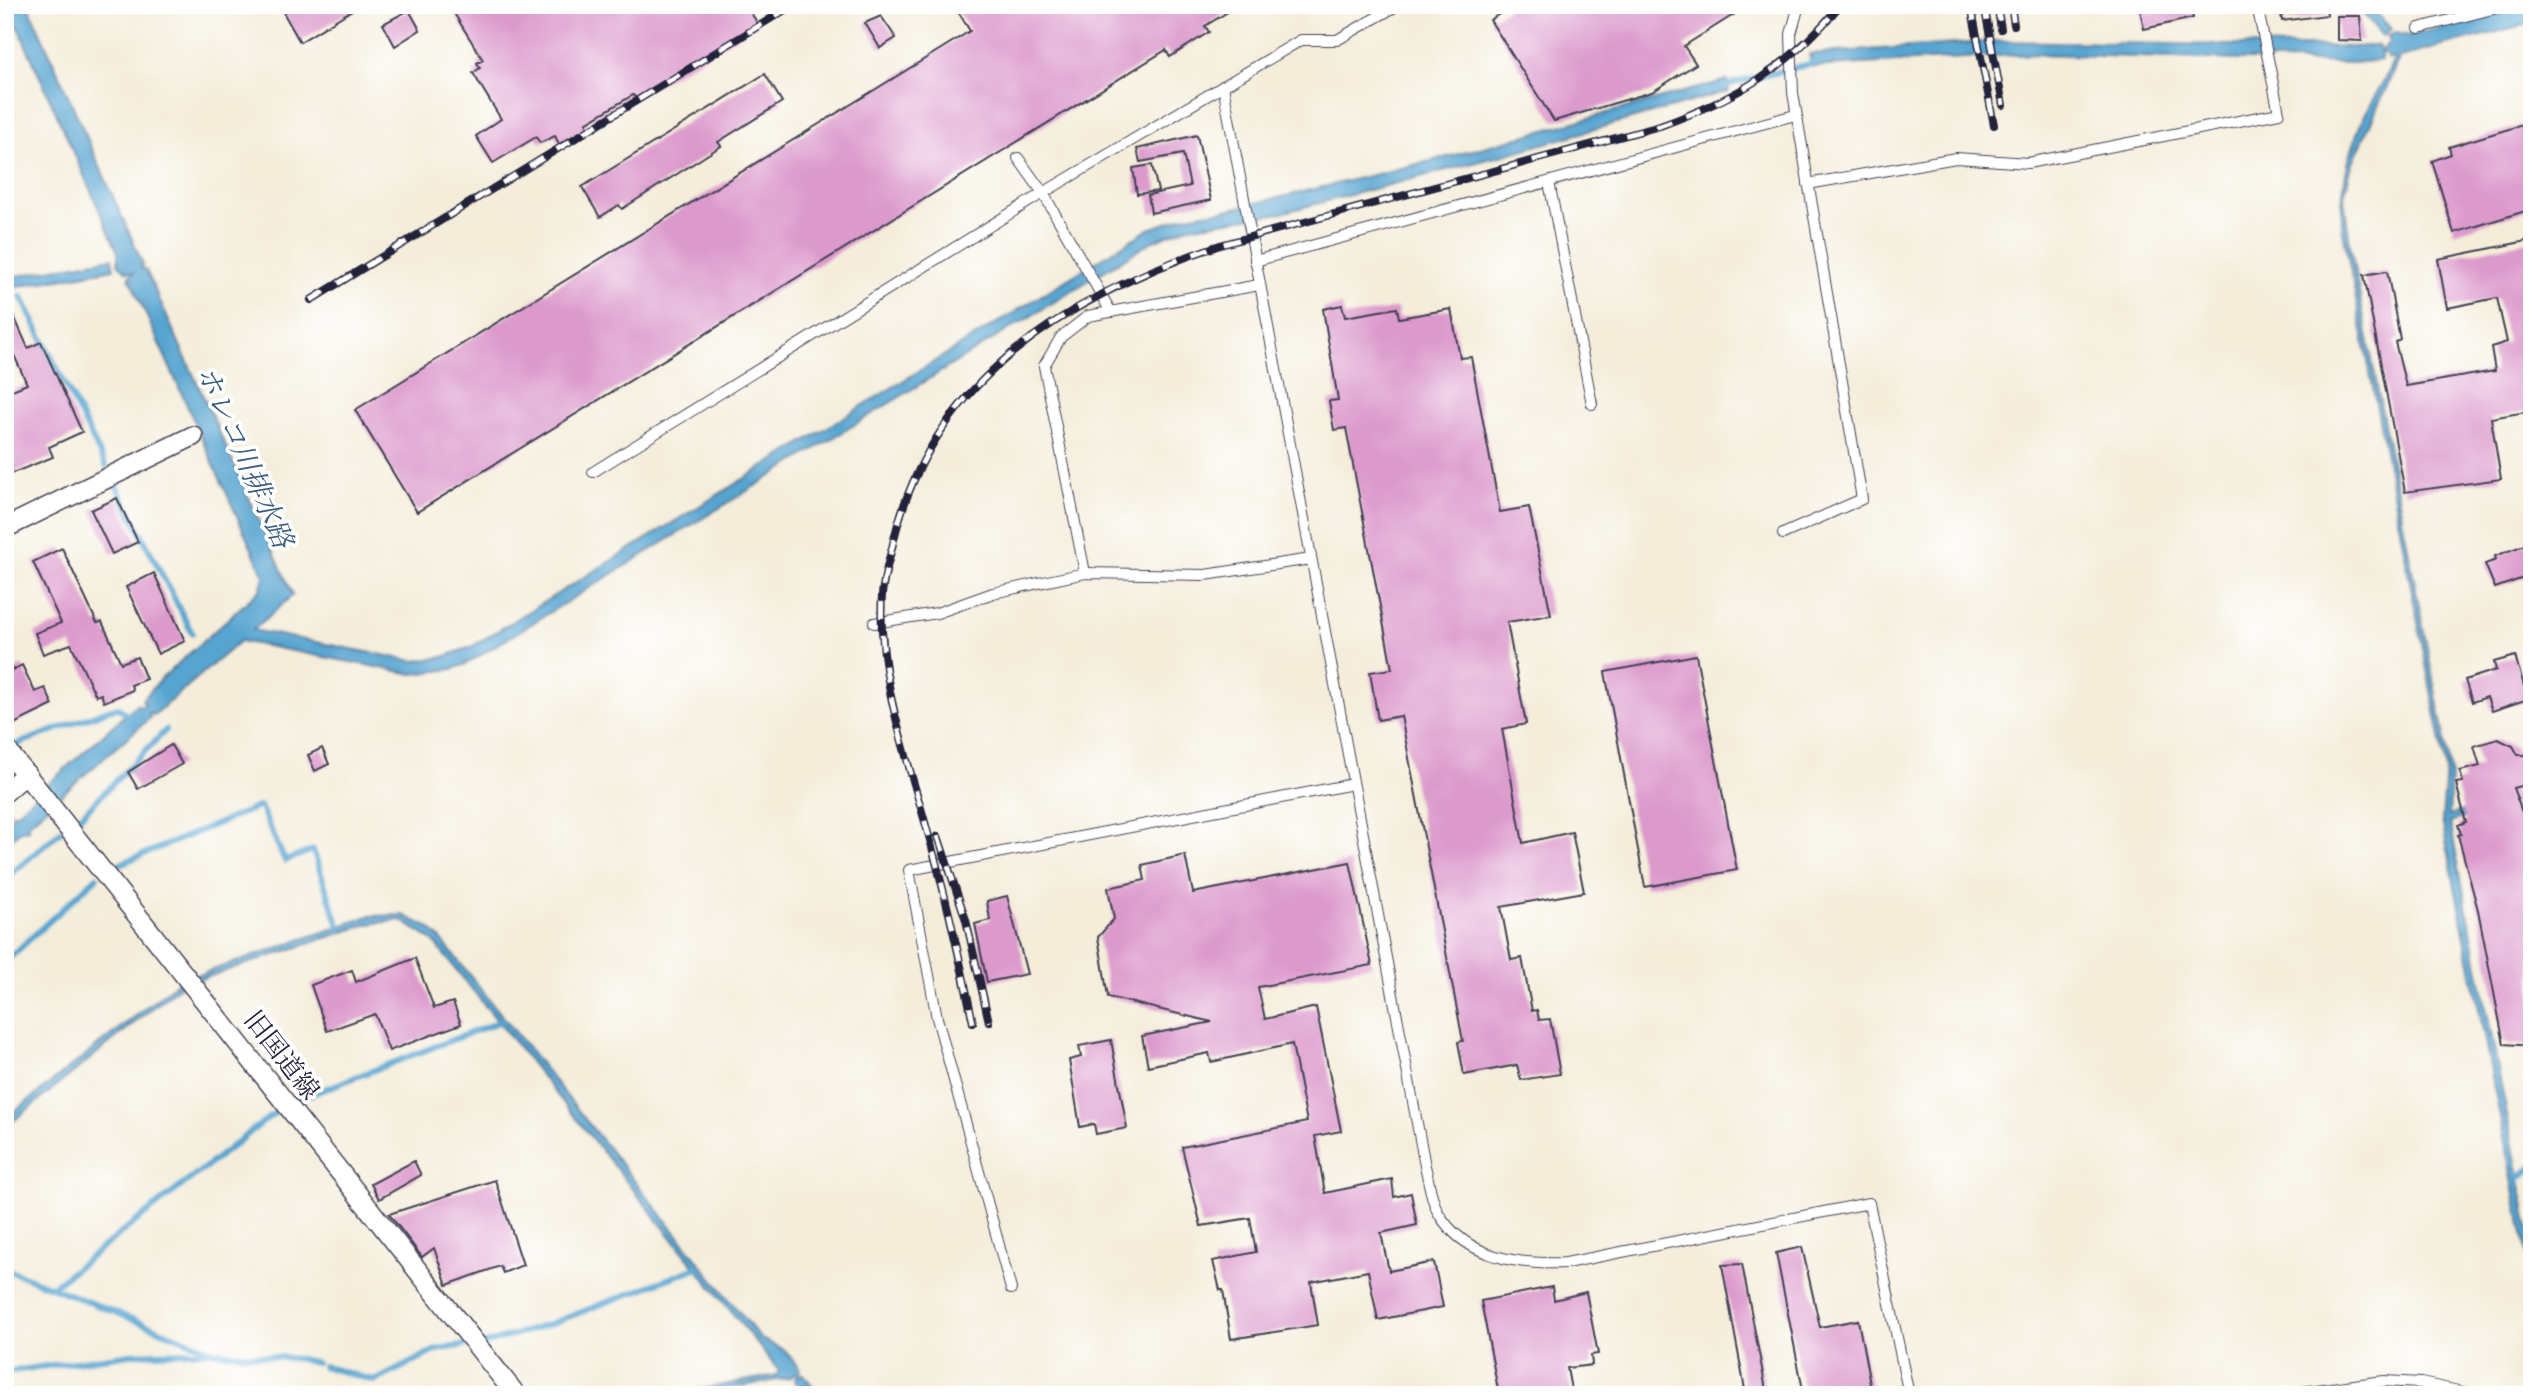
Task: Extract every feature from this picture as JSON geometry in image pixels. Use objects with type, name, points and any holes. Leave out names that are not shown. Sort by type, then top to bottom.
[{"type":"street","points":[[5,528],[192,436]]},
{"type":"street","name":"旧国道線","points":[[5,748],[516,1395]]},
{"type":"street","points":[[5,792],[31,780]]},
{"type":"lane","points":[[593,472],[1043,193],[1301,40],[1337,40],[1398,5]]},
{"type":"lane","points":[[1783,534],[1862,499],[1795,115],[1790,70],[1791,34],[1799,5]]},
{"type":"lane","points":[[1808,184],[1956,158],[2028,163],[2279,113],[2257,5]]},
{"type":"lane","points":[[2419,28],[2468,10],[2508,5]]},
{"type":"lane","points":[[1223,86],[1424,1166],[1438,1212],[1457,1237],[1490,1255],[1526,1265],[1566,1264],[1869,1203],[1909,1395]]},
{"type":"lane","points":[[1255,261],[1795,115]]},
{"type":"lane","points":[[1018,158],[1043,193],[1111,312]]},
{"type":"lane","points":[[1549,182],[1592,404]]},
{"type":"lane","points":[[1085,573],[1044,366],[1061,337],[1088,316],[1259,285]]},
{"type":"lane","points":[[874,623],[937,613],[993,593],[1085,573],[1205,575],[1311,559]]},
{"type":"lane","points":[[1011,1289],[937,1018],[909,870],[1353,784]]},
{"type":"lane","points":[[2279,1395],[2384,1381],[2421,1383],[2477,1395]]},
{"type":"water","points":[[8,5],[28,5],[143,264],[141,268],[146,270],[293,595],[253,630],[414,661],[443,657],[471,647],[1149,229],[1186,216],[1231,209],[1451,156],[1727,80],[1729,91],[1504,155],[1281,213],[1188,227],[1153,241],[466,664],[453,669],[413,674],[240,641],[154,715],[149,713],[150,718],[27,825],[29,828],[26,831],[23,829],[5,844],[5,824],[13,816],[11,813],[16,813],[137,704],[140,707],[145,704],[142,700],[162,678],[260,590],[264,576],[129,277],[134,272],[127,272],[118,264],[118,252]]},
{"type":"water","points":[[2356,5],[2369,5],[2391,29],[2383,37]]},
{"type":"water","points":[[2532,5],[2532,23],[2400,57],[2352,164],[2344,197],[2350,245],[2451,773],[2449,815],[2532,792],[2532,798],[2450,822],[2532,1244],[2532,1281],[2442,820],[2446,769],[2342,226],[2344,185],[2346,172],[2357,134],[2394,58],[2388,59],[2385,53],[2381,54],[2381,60],[2353,63],[2032,54],[1812,67],[1809,54],[1999,41],[2353,47],[2378,45],[2380,51],[2389,43],[2388,36],[2395,33],[2409,36]]},
{"type":"water","points":[[112,258],[114,269],[5,289],[5,278]]},
{"type":"water","points":[[403,915],[428,927],[440,938],[761,1339],[786,1351],[800,1370],[798,1375],[803,1374],[820,1395],[805,1395],[794,1381],[797,1378],[794,1374],[790,1378],[687,1395],[668,1395],[777,1375],[779,1371],[434,942],[401,920],[368,924],[180,986],[5,1128],[5,1119],[178,982],[369,916]]},
{"type":"building","points":[[279,5],[360,5],[300,42]]},
{"type":"building","points":[[449,5],[746,5],[758,24],[636,98],[633,95],[586,123],[588,127],[559,144],[555,136],[540,143],[536,137],[493,163],[476,136],[501,119],[473,73],[480,68],[477,63],[483,60]]},
{"type":"building","points":[[954,5],[1239,5],[1205,26],[1209,32],[1170,57],[1166,50],[417,512],[355,410],[970,31]]},
{"type":"building","points":[[1514,5],[1749,5],[1684,46],[1696,64],[1652,92],[1554,121],[1490,20]]},
{"type":"building","points":[[2139,5],[2191,5],[2193,18],[2144,29]]},
{"type":"building","points":[[2280,5],[2326,5],[2327,15],[2282,21]]},
{"type":"building","points":[[409,10],[420,30],[395,46],[383,24]]},
{"type":"building","points":[[881,16],[896,38],[880,48],[865,23]]},
{"type":"building","points":[[2337,16],[2360,16],[2362,41],[2337,40]]},
{"type":"building","points":[[765,74],[782,102],[718,142],[721,146],[622,209],[619,205],[600,217],[582,187]]},
{"type":"building","points":[[2532,122],[2532,209],[2454,233],[2432,161],[2451,154],[2449,147]]},
{"type":"building","points":[[1197,135],[1211,200],[1151,213],[1148,195],[1190,186],[1183,154],[1140,162],[1137,149]]},
{"type":"building","points":[[1152,165],[1158,191],[1137,194],[1133,168]]},
{"type":"building","points":[[2527,241],[2532,261],[2532,411],[2491,418],[2501,479],[2405,492],[2364,275],[2387,271],[2400,339],[2395,342],[2406,386],[2495,371],[2491,347],[2507,342],[2497,298],[2447,308],[2438,259]]},
{"type":"building","points":[[5,296],[28,348],[41,342],[82,432],[49,447],[53,457],[5,476],[5,393],[27,384],[10,346],[5,348]]},
{"type":"building","points":[[1342,305],[1345,317],[1397,308],[1399,318],[1451,309],[1460,358],[1471,357],[1500,512],[1529,507],[1551,615],[1507,622],[1526,724],[1502,729],[1523,843],[1572,832],[1584,892],[1501,907],[1511,960],[1522,958],[1532,1011],[1537,1010],[1539,1020],[1550,1019],[1560,1074],[1521,1080],[1517,1065],[1464,1075],[1458,1042],[1463,1041],[1401,716],[1378,720],[1370,672],[1392,669],[1346,428],[1334,430],[1329,401],[1338,400],[1323,309]]},
{"type":"building","points":[[117,498],[138,542],[112,554],[91,510]]},
{"type":"building","points":[[2532,542],[2532,575],[2495,588],[2485,564],[2496,560],[2495,556]]},
{"type":"building","points":[[62,548],[97,623],[102,622],[121,663],[137,657],[146,679],[131,685],[133,690],[104,702],[101,694],[96,696],[71,644],[43,654],[35,633],[61,623],[33,562]]},
{"type":"building","points":[[154,573],[185,641],[158,654],[126,587]]},
{"type":"building","points":[[1696,655],[1737,870],[1645,887],[1605,672]]},
{"type":"building","points":[[2515,656],[2528,699],[2492,711],[2487,697],[2472,702],[2465,680],[2496,670],[2494,662]]},
{"type":"building","points":[[22,665],[35,692],[45,688],[53,705],[10,726],[5,716],[5,674]]},
{"type":"building","points":[[2498,739],[2513,746],[2518,755],[2532,755],[2532,783],[2513,788],[2532,839],[2532,1046],[2504,1044],[2478,910],[2458,835],[2461,834],[2458,825],[2466,822],[2456,783],[2463,782],[2460,771],[2480,766],[2474,746]]},
{"type":"building","points":[[171,745],[182,764],[138,789],[128,772]]},
{"type":"building","points":[[322,748],[329,764],[315,771],[308,755]]},
{"type":"building","points":[[1185,855],[1193,893],[1350,862],[1372,965],[1258,987],[1265,1019],[1316,1007],[1341,1131],[1315,1136],[1325,1193],[1392,1179],[1394,1197],[1411,1193],[1417,1225],[1381,1233],[1389,1271],[1434,1262],[1443,1307],[1378,1320],[1368,1271],[1311,1282],[1318,1325],[1231,1339],[1223,1290],[1220,1290],[1213,1261],[1256,1252],[1250,1218],[1201,1226],[1182,1147],[1307,1122],[1292,1044],[1211,1062],[1209,1053],[1148,1066],[1142,1036],[1212,1022],[1108,997],[1098,937],[1114,919],[1108,888],[1145,880],[1142,865]]},
{"type":"building","points":[[1007,896],[1027,974],[987,982],[975,924],[990,920],[987,901]]},
{"type":"building","points":[[415,958],[434,1008],[453,1002],[461,1024],[389,1051],[375,1014],[327,1031],[311,985],[352,970],[356,982]]},
{"type":"building","points":[[1111,1040],[1127,1128],[1096,1134],[1094,1124],[1080,1127],[1069,1060],[1081,1057],[1079,1046]]},
{"type":"building","points":[[414,1161],[421,1175],[379,1199],[371,1184]]},
{"type":"building","points":[[495,1180],[523,1265],[503,1273],[500,1266],[447,1285],[434,1248],[422,1257],[389,1214]]},
{"type":"building","points":[[1802,1247],[1820,1327],[1858,1320],[1872,1395],[1804,1395],[1776,1253]]},
{"type":"building","points":[[1742,1264],[1767,1395],[1746,1395],[1722,1265]]},
{"type":"building","points":[[1552,1287],[1554,1300],[1586,1292],[1598,1354],[1591,1355],[1592,1365],[1567,1368],[1572,1395],[1499,1395],[1481,1301]]},
{"type":"waterway","points":[[1723,86],[1818,62]]},
{"type":"waterway","points":[[21,296],[106,466]]},
{"type":"waterway","points":[[116,485],[192,633]]},
{"type":"waterway","points":[[7,748],[111,709],[118,708],[133,718]]},
{"type":"waterway","points":[[77,820],[166,730]]},
{"type":"waterway","points":[[115,866],[260,806],[285,861],[313,850],[340,929]]},
{"type":"waterway","points":[[5,879],[61,831]]},
{"type":"waterway","points":[[5,962],[97,877]]},
{"type":"waterway","points":[[299,1099],[501,1021]]},
{"type":"waterway","points":[[52,1287],[280,1109]]},
{"type":"waterway","points":[[2516,1180],[2532,1168]]},
{"type":"waterway","points":[[484,1344],[550,1324],[699,1267]]},
{"type":"waterway","points":[[5,1269],[216,1352],[300,1359],[316,1363]]},
{"type":"waterway","points":[[323,1366],[375,1381],[436,1350],[466,1345]]},
{"type":"waterway","points":[[5,1372],[131,1354],[213,1351]]},
{"type":"railway","points":[[311,300],[793,5]]},
{"type":"railway","points":[[973,1023],[941,880],[895,716],[884,656],[882,625],[885,577],[910,489],[937,437],[972,392],[1013,353],[1059,319],[1110,290],[1164,266],[1220,245],[1660,126],[1713,105],[1780,64],[1801,47],[1840,5]]},
{"type":"railway","points":[[1971,5],[1994,125]]},
{"type":"railway","points":[[1984,5],[2003,105]]},
{"type":"railway","points":[[1997,5],[2001,29]]},
{"type":"railway","points":[[2011,5],[2014,25]]},
{"type":"railway","points":[[938,836],[966,920],[989,1022]]},
{"type":"water label","name":"ホレコ川排水路","points":[[245,457]]}]
